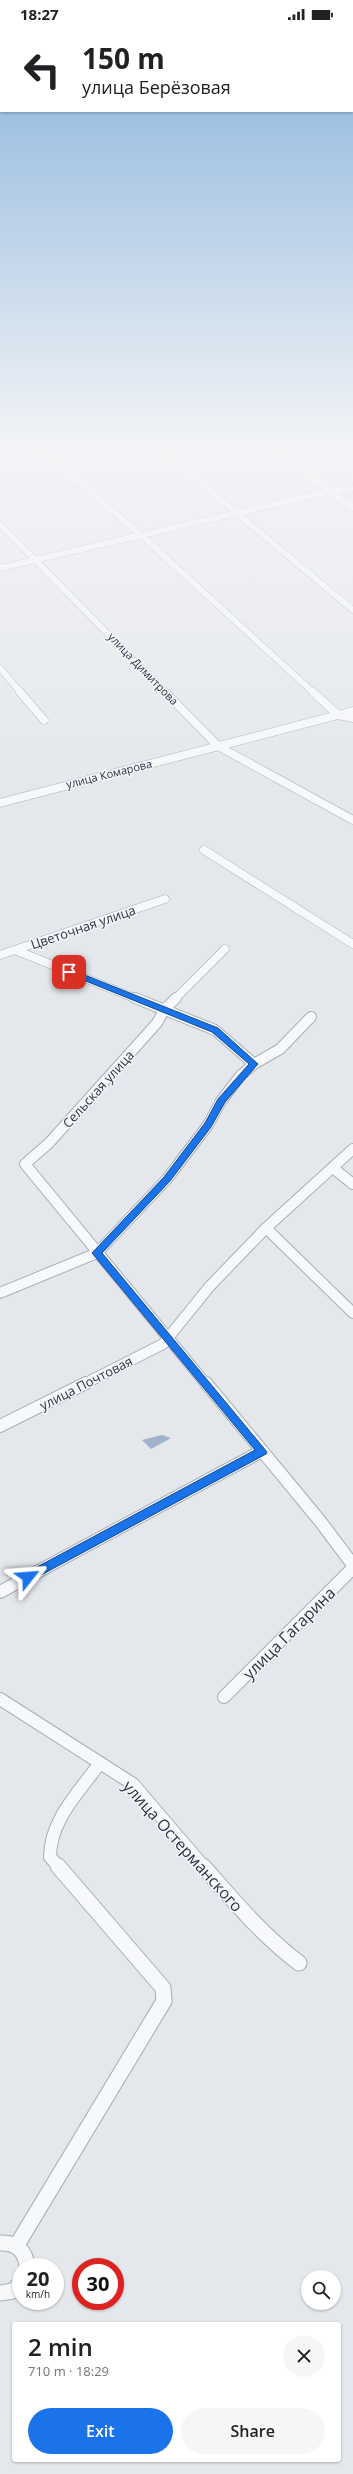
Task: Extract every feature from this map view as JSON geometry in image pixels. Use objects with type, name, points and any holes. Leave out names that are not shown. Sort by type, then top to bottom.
[{"type":"street","points":[[0,568],[25,563]]},
{"type":"street","name":"улица Димитрова","points":[[38,563],[218,746],[353,820]]},
{"type":"street","points":[[173,563],[338,715],[353,718]]},
{"type":"street","points":[[297,563],[353,610]]},
{"type":"street","points":[[0,668],[44,720]]},
{"type":"street","name":"улица Комарова","points":[[0,802],[353,711]]},
{"type":"street","points":[[204,850],[353,944]]},
{"type":"street","name":"Цветочная улица","points":[[0,955],[165,899]]},
{"type":"street","name":"Сельская улица","points":[[97,1253],[25,1164],[49,1143],[157,1023],[164,1010],[225,949]]},
{"type":"street","points":[[15,950],[220,1033],[254,1064]]},
{"type":"street","points":[[0,1293],[97,1253],[167,1179],[208,1125],[221,1101],[241,1076],[254,1064],[280,1049],[311,1017]]},
{"type":"street","name":"улица Почтовая","points":[[0,1426],[163,1344],[210,1286],[266,1228],[353,1149]]},
{"type":"street","points":[[333,1168],[353,1184]]},
{"type":"street","points":[[266,1228],[353,1313]]},
{"type":"street","points":[[97,1253],[320,1521],[353,1565]]},
{"type":"street","points":[[0,1592],[262,1452]]},
{"type":"street","name":"улица Гагарина","points":[[224,1697],[353,1568]]},
{"type":"street","name":"улица Остерманского","points":[[0,1699],[133,1784],[249,1919],[275,1945],[299,1963]]},
{"type":"street","points":[[17,2245],[164,2001],[163,1988],[50,1858],[50,1840],[62,1814],[100,1763]]},
{"type":"street","points":[[0,2243],[8,2242],[17,2245],[25,2255],[26,2258]]},
{"type":"street","points":[[0,2293],[12,2291]]},
{"type":"water","points":[[162,1435],[171,1438],[151,1449],[142,1440]]},
{"type":"route","points":[[28,1577],[262,1452],[97,1253],[167,1179],[208,1125],[221,1101],[241,1076],[254,1064],[215,1030],[69,972]]}]
